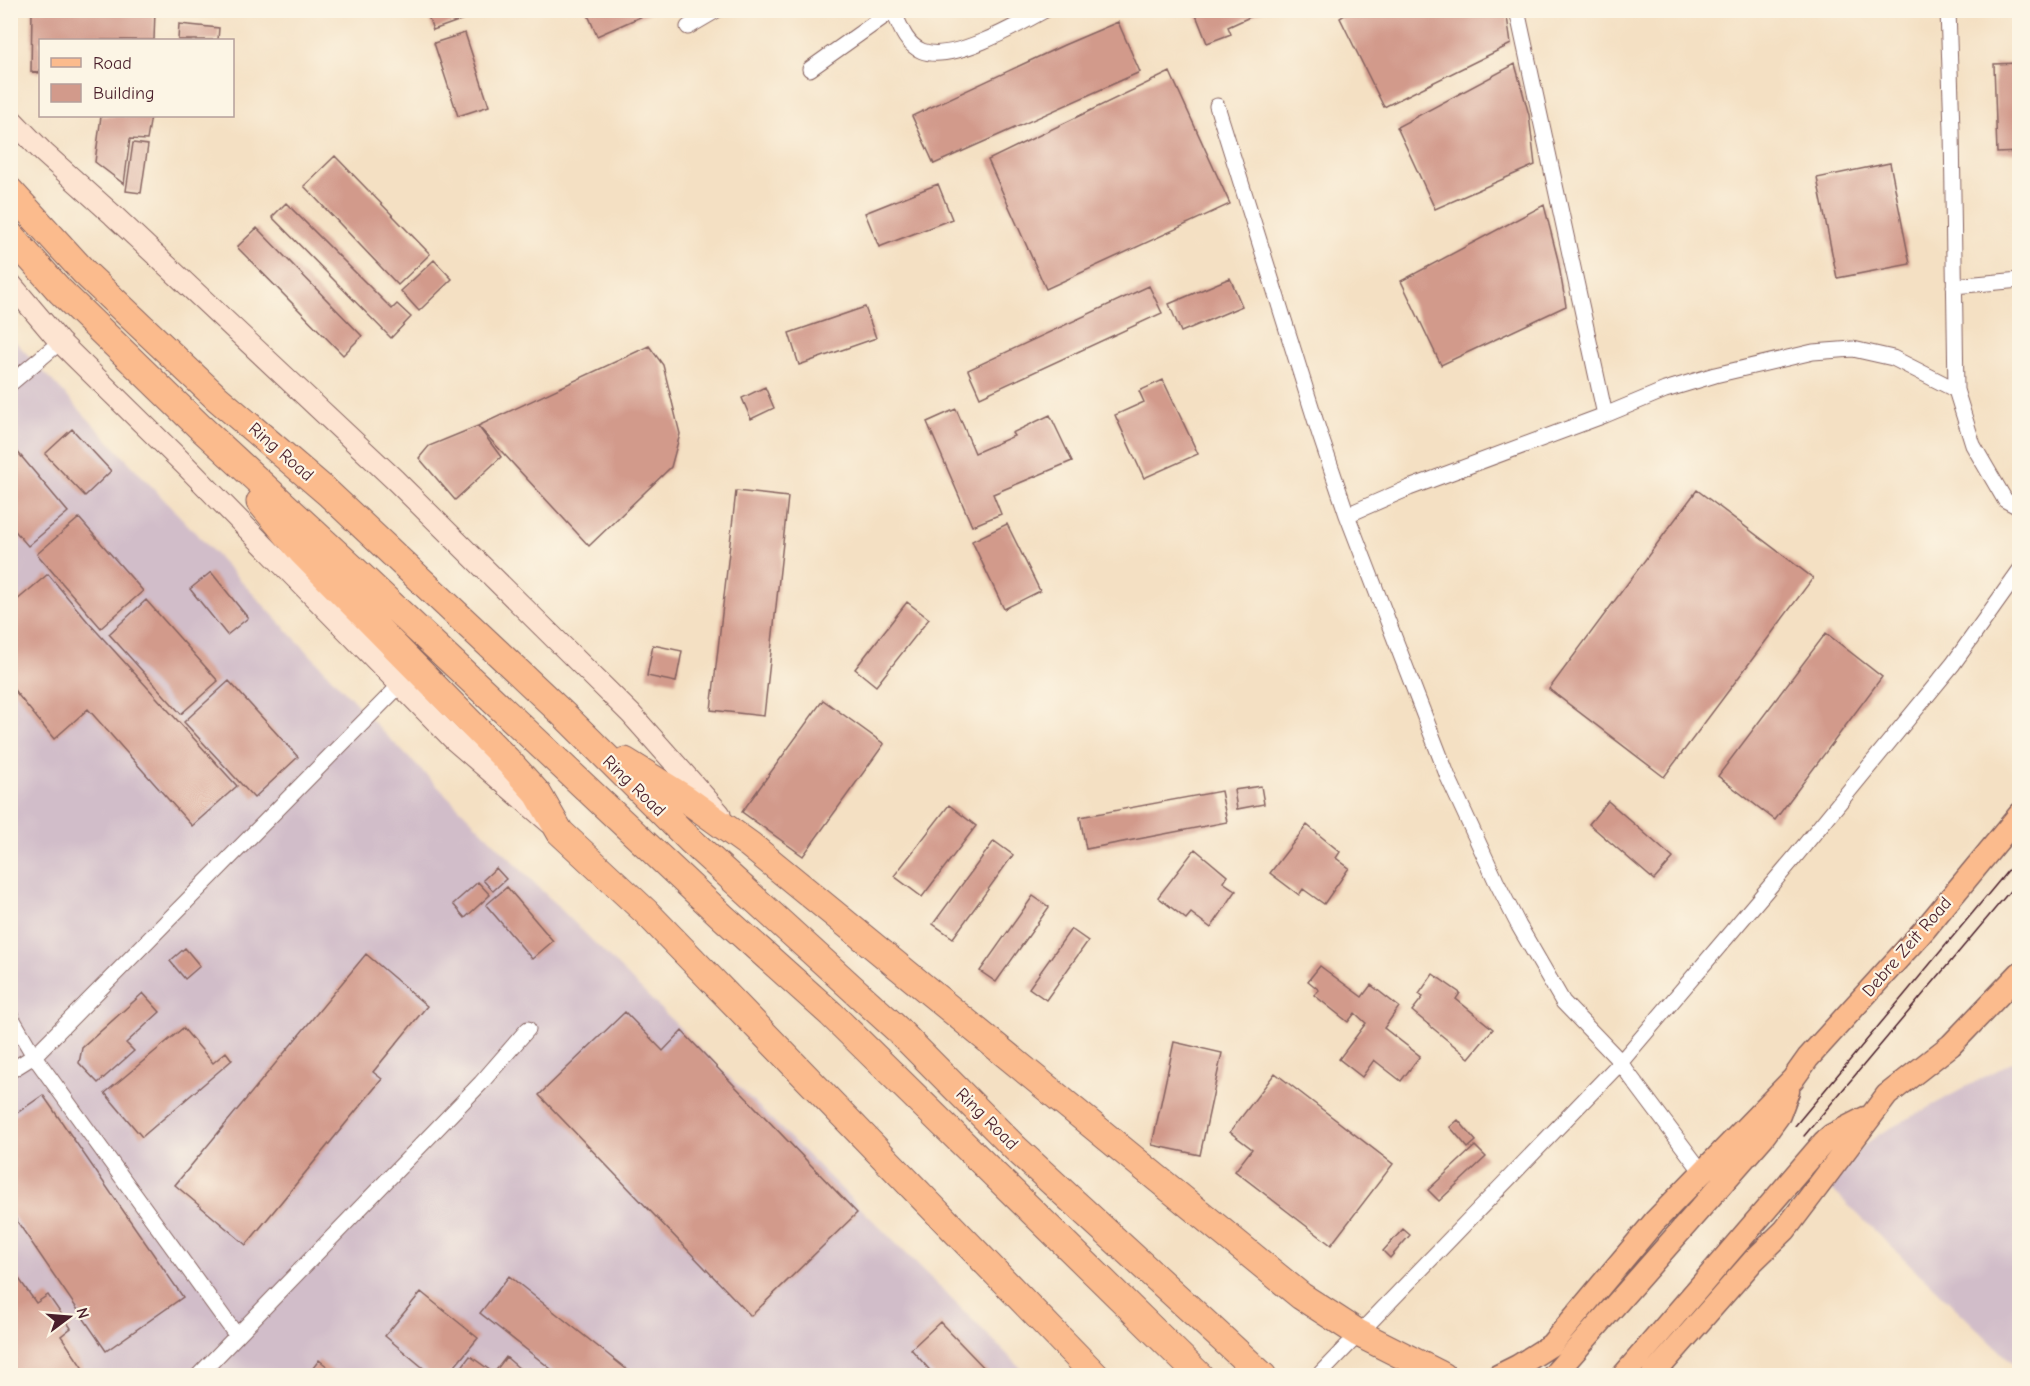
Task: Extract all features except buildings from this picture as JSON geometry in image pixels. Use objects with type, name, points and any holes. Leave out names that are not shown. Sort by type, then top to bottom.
[{"type":"highway","name":"Ring Road","points":[[10,191],[84,272],[217,398],[328,493],[562,714],[690,840],[897,1029],[1015,1148],[1263,1376]]},
{"type":"highway","name":"Ring Road","points":[[10,235],[60,291],[201,428],[724,918],[831,1014],[1200,1376]]},
{"type":"highway","points":[[201,428],[302,552],[538,794],[560,832],[646,912],[1096,1376]]},
{"type":"highway","points":[[580,733],[686,799],[750,845],[1301,1296],[1358,1333],[1443,1376]]},
{"type":"main road","name":"Debre Zeit Road","points":[[1793,1079],[1808,1059],[1925,929],[2019,814]]},
{"type":"main road","points":[[1652,1376],[1753,1261],[1785,1230],[1887,1095],[1951,1045],[2019,973]]},
{"type":"main road","points":[[1498,1376],[1551,1345],[1655,1221],[1793,1079]]},
{"type":"main road","points":[[1553,1376],[1763,1137],[1779,1114],[1793,1079]]},
{"type":"main road","points":[[1623,1376],[1824,1142],[1832,1135],[1872,1115]]},
{"type":"street","points":[[688,27],[717,10]]},
{"type":"street","points":[[810,69],[893,10],[905,38],[922,51],[939,54],[989,40],[1045,10]]},
{"type":"street","points":[[1517,10],[1605,415]]},
{"type":"street","points":[[1948,10],[1956,390],[1973,445],[2005,500],[2019,508]]},
{"type":"street","points":[[1217,106],[1347,515],[1448,777],[1496,881],[1563,1002],[1620,1063],[1702,1172]]},
{"type":"street","points":[[10,118],[44,153],[113,215],[412,497],[631,714],[750,845]]},
{"type":"street","points":[[1954,286],[2019,280]]},
{"type":"street","points":[[10,283],[60,342],[186,465],[454,740],[560,832]]},
{"type":"street","points":[[10,384],[60,342]]},
{"type":"street","points":[[1347,515],[1409,488],[1605,415],[1665,390],[1715,375],[1813,352],[1853,348],[1893,358],[1956,390]]},
{"type":"street","points":[[1318,1376],[1620,1063],[1794,858],[1946,673],[2019,570]]},
{"type":"street","points":[[10,1071],[34,1056],[400,685]]},
{"type":"street","points":[[10,1015],[34,1056],[237,1336]]},
{"type":"street","points":[[198,1376],[481,1083],[528,1029]]},
{"type":"shaded area","points":[[10,336],[384,733],[1028,1375],[11,1375]]},
{"type":"shaded area","points":[[2019,1058],[2019,1369],[1821,1179],[1878,1135]]},
{"type":"tram line","points":[[1795,1126],[2020,856]]},
{"type":"tram line","points":[[1804,1136],[2020,879]]}]
